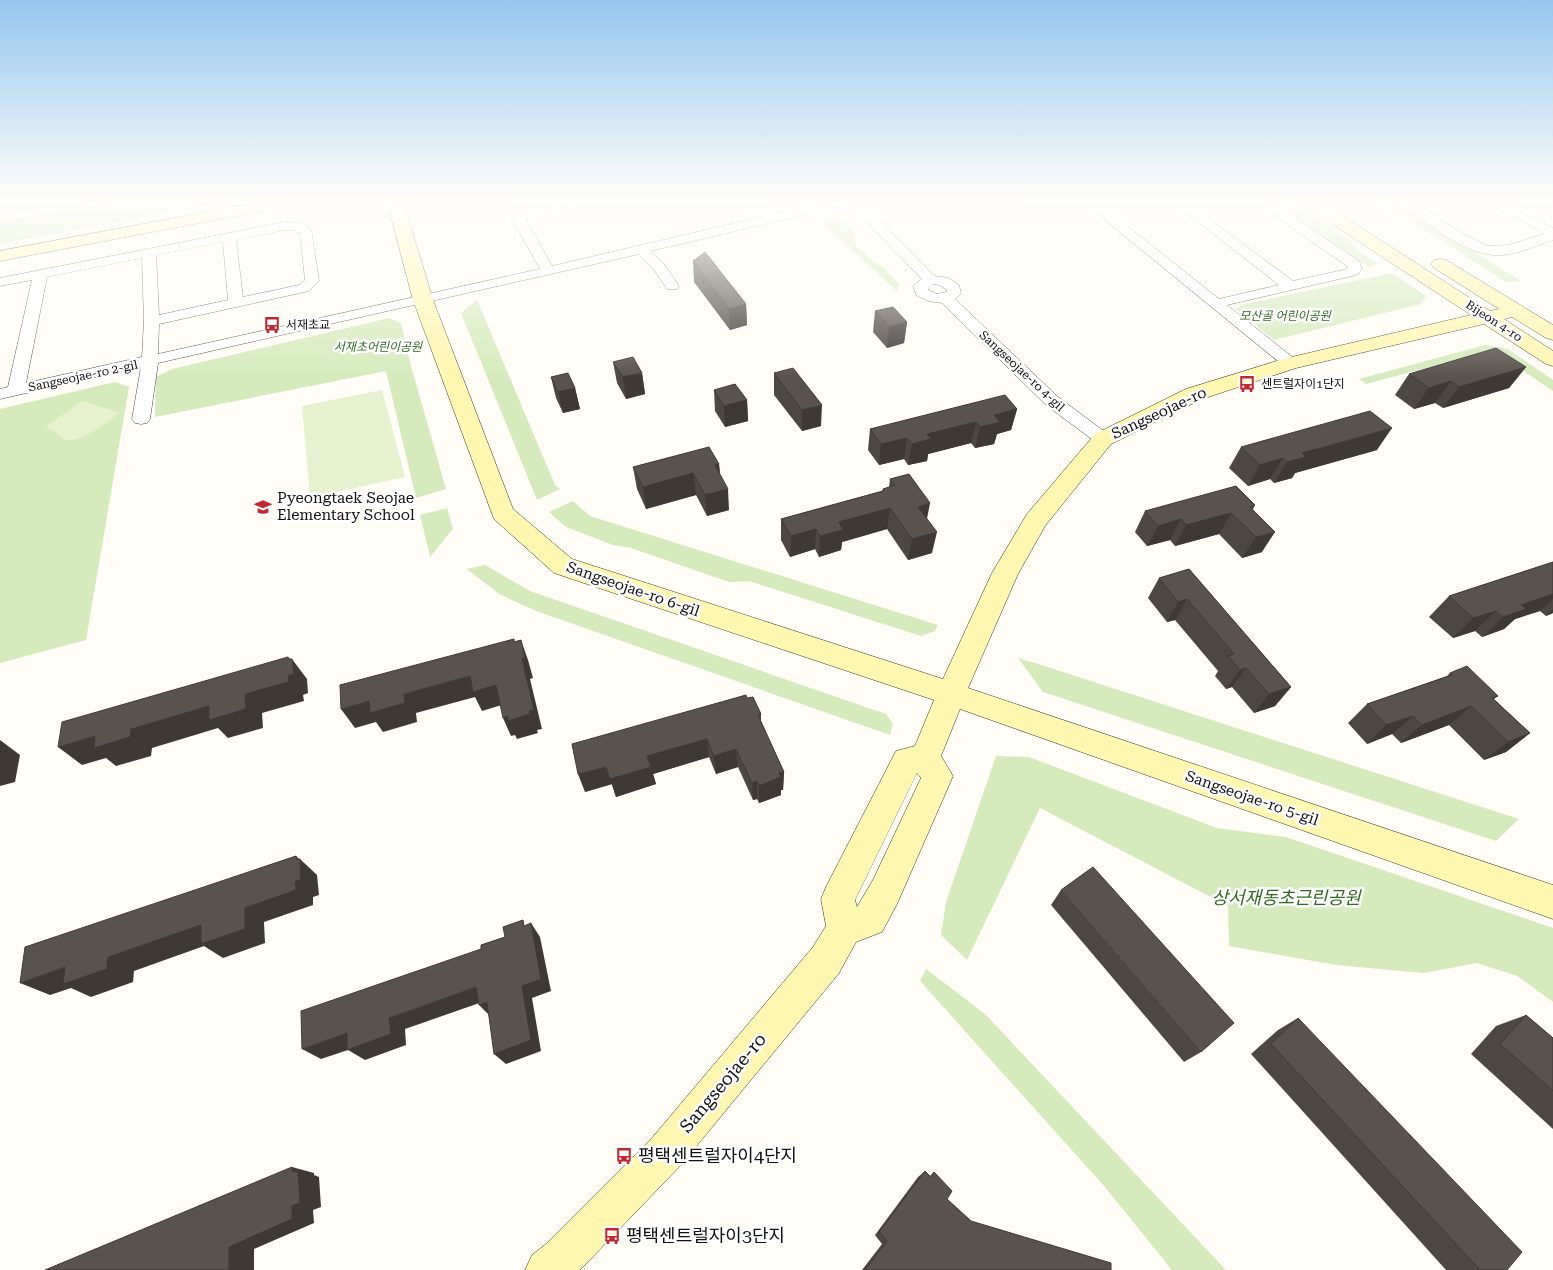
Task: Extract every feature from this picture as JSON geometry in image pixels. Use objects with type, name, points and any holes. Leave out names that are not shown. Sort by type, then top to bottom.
[{"type":"street","points":[[0,282],[113,260]]},
{"type":"street","name":"Sangseojae-ro 2-gil","points":[[149,260],[152,321],[150,362]]},
{"type":"street","points":[[231,260],[236,303]]},
{"type":"street","points":[[152,321],[298,290],[310,284],[312,280],[310,260]]},
{"type":"street","name":"Sangseojae-ro 6-gil","points":[[412,260],[423,300],[503,513],[562,566],[951,694]]},
{"type":"street","points":[[542,260],[548,271]]},
{"type":"street","name":"Sangseojae-ro 2-gil","points":[[0,394],[150,362],[594,260]]},
{"type":"street","points":[[653,260],[672,286]]},
{"type":"street","name":"Sangseojae-ro 4-gil","points":[[911,260],[931,280],[942,281],[954,288],[954,294],[945,298],[1052,401],[1103,439]]},
{"type":"street","points":[[1162,260],[1290,363]]},
{"type":"street","points":[[1256,260],[1290,286]]},
{"type":"street","points":[[1216,304],[1354,271],[1354,264],[1349,260]]},
{"type":"street","name":"Bijeon 4-ro","points":[[1399,260],[1553,360]]},
{"type":"street","name":"Bijeon 4-ro","points":[[1434,260],[1553,334]]},
{"type":"street","name":"Sangseojae-ro 2-gil","points":[[16,390],[40,275]]},
{"type":"street","name":"Sangseojae-ro","points":[[547,1270],[561,1259],[666,1152],[826,960],[844,929],[870,920],[885,892],[936,776],[925,758],[951,694],[1005,573],[1036,520],[1103,439],[1194,394],[1290,363],[1514,311]]},
{"type":"street","points":[[141,419],[150,362]]},
{"type":"street","name":"Sangseojae-ro 5-gil","points":[[951,694],[1553,902]]},
{"type":"green space","points":[[863,260],[871,260],[883,267],[899,284],[897,291]]},
{"type":"green space","points":[[1359,260],[1372,260],[1377,264],[1369,267]]},
{"type":"green space","points":[[1472,260],[1488,260],[1521,281],[1506,282]]},
{"type":"green space","name":"모산골 어린이공원","points":[[1392,273],[1426,296],[1421,304],[1274,340],[1236,309],[1241,305]]},
{"type":"green space","points":[[477,300],[555,485],[560,489],[537,500],[461,313]]},
{"type":"green space","name":"서재초어린이공원","points":[[389,318],[401,323],[411,366],[446,489],[416,498],[386,371],[155,417],[156,377],[172,369]]},
{"type":"green space","points":[[1485,345],[1508,349],[1553,380],[1553,391],[1493,350],[1366,384],[1359,379]]},
{"type":"green space","points":[[115,382],[129,387],[86,640],[0,663],[0,409]]},
{"type":"green space","points":[[382,390],[405,477],[310,498],[302,406]]},
{"type":"green space","points":[[82,401],[120,413],[96,430],[78,439],[69,440],[61,438],[55,431],[45,427]]},
{"type":"green space","points":[[573,501],[590,516],[938,625],[935,631],[921,636],[749,581],[729,582],[631,548],[613,545],[566,527],[549,512]]},
{"type":"green space","points":[[447,508],[453,529],[430,557],[420,515]]},
{"type":"green space","points":[[485,565],[530,591],[886,714],[893,724],[890,735],[536,611],[499,594],[467,569]]},
{"type":"green space","points":[[1018,658],[1519,819],[1496,841],[1043,692]]},
{"type":"green space","name":"상서재동초근린공원","points":[[996,756],[1029,757],[1217,828],[1286,837],[1553,928],[1553,1002],[1517,976],[1477,963],[1424,973],[1336,965],[1229,946],[1228,906],[1040,808],[967,960],[941,935],[946,902]]},
{"type":"green space","points":[[926,969],[985,1014],[1226,1270],[1172,1270],[1104,1186],[920,981]]},
{"type":"building","points":[[712,260],[746,304],[729,309],[693,261]]},
{"type":"building","points":[[893,307],[907,322],[889,327],[875,311]]},
{"type":"building","points":[[1496,348],[1526,367],[1459,387],[1451,381],[1429,388],[1409,374]]},
{"type":"building","points":[[633,357],[642,373],[623,377],[613,362]]},
{"type":"building","points":[[793,368],[822,405],[802,410],[774,373]]},
{"type":"building","points":[[568,373],[575,388],[558,392],[551,377]]},
{"type":"building","points":[[735,384],[747,400],[724,406],[714,390]]},
{"type":"building","points":[[1005,395],[1017,409],[994,415],[1000,422],[980,427],[976,422],[927,434],[931,439],[912,444],[907,438],[881,444],[870,429]]},
{"type":"building","points":[[1370,411],[1392,428],[1302,453],[1306,457],[1287,462],[1283,458],[1260,465],[1241,447]]},
{"type":"building","points":[[709,447],[719,464],[715,465],[728,489],[705,495],[693,473],[643,487],[633,467]]},
{"type":"building","points":[[909,474],[930,503],[918,507],[937,532],[912,539],[890,508],[839,522],[843,530],[820,536],[816,529],[791,536],[781,519],[883,491],[883,489],[895,485],[890,479]]},
{"type":"building","points":[[1236,486],[1255,505],[1250,507],[1275,532],[1256,537],[1231,513],[1186,525],[1181,519],[1158,526],[1145,511]]},
{"type":"building","points":[[1553,562],[1553,594],[1521,605],[1526,609],[1503,617],[1496,611],[1473,618],[1449,596]]},
{"type":"building","points":[[1189,569],[1291,687],[1269,694],[1246,668],[1240,670],[1228,656],[1234,654],[1187,599],[1178,602],[1159,578]]},
{"type":"building","points":[[514,639],[514,642],[521,640],[525,658],[522,659],[534,710],[529,711],[530,714],[508,721],[508,716],[503,718],[496,685],[473,692],[470,676],[404,694],[405,703],[370,713],[369,701],[341,709],[340,685]]},
{"type":"building","points":[[288,657],[292,659],[294,674],[288,676],[289,682],[245,694],[246,709],[209,720],[209,706],[131,729],[130,737],[94,748],[95,736],[58,747],[62,722]]},
{"type":"building","points":[[1467,666],[1498,696],[1492,698],[1530,733],[1508,742],[1471,706],[1422,725],[1413,716],[1386,725],[1367,704],[1452,675],[1450,673]]},
{"type":"building","points":[[746,695],[747,698],[753,697],[761,714],[758,715],[784,772],[779,773],[781,777],[759,786],[757,781],[752,783],[736,749],[714,756],[707,739],[647,756],[651,767],[610,779],[606,767],[578,774],[572,744]]},
{"type":"building","points":[[296,856],[296,859],[300,859],[301,879],[295,882],[296,890],[245,908],[245,929],[201,944],[201,925],[108,957],[107,969],[63,984],[65,967],[20,983],[25,947]]},
{"type":"building","points":[[1093,867],[1234,1023],[1201,1052],[1061,890]]},
{"type":"building","points":[[523,920],[524,926],[531,923],[541,979],[522,986],[531,1040],[494,1054],[487,1002],[479,1005],[476,987],[389,1018],[391,1034],[347,1050],[347,1033],[302,1049],[301,1011],[481,949],[481,945],[505,937],[503,927]]},
{"type":"building","points":[[1526,1015],[1553,1038],[1553,1091],[1500,1044]]},
{"type":"building","points":[[1298,1018],[1522,1252],[1507,1270],[1480,1270],[1271,1044]]},
{"type":"building","points":[[292,1167],[293,1172],[298,1171],[300,1203],[292,1206],[292,1219],[229,1247],[229,1270],[45,1270]]},
{"type":"building","points":[[925,1171],[931,1177],[934,1172],[952,1191],[947,1199],[971,1221],[1111,1263],[1111,1270],[865,1270],[887,1241],[879,1232]]},
{"type":"place","name":"서재초교","points":[[272,325]]},
{"type":"place","name":"센트럴자이1단지","points":[[1247,384]]},
{"type":"place","name":"Pyeongtaek Seojae Elementary School","points":[[263,507]]},
{"type":"place","name":"평택센트럴자이4단지","points":[[624,1156]]},
{"type":"place","name":"평택센트럴자이3단지","points":[[612,1236]]}]
